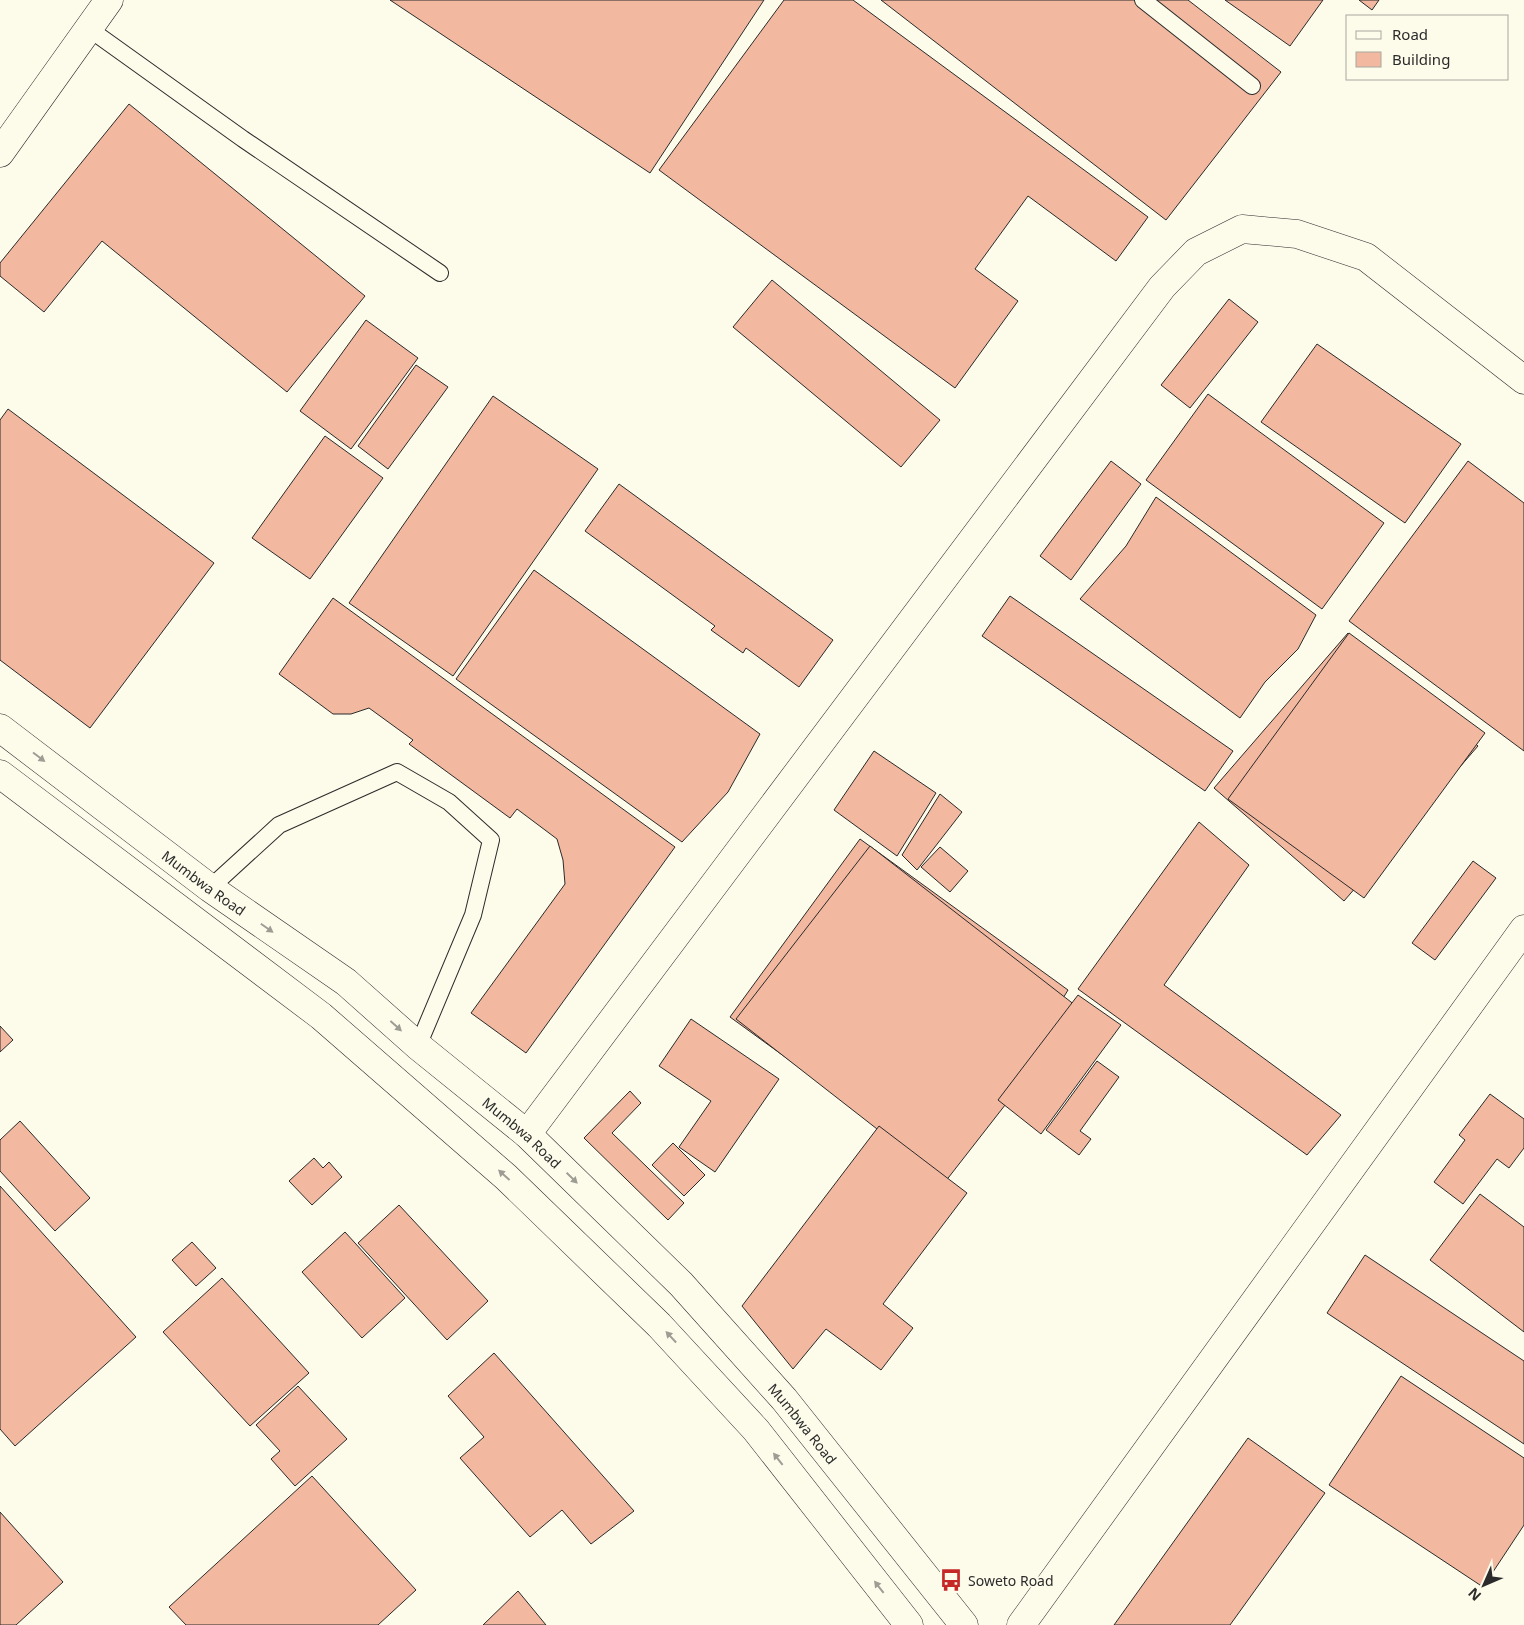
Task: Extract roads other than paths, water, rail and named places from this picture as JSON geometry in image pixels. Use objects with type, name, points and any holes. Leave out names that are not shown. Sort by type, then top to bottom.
[{"type":"main road","points":[[0,153],[109,0]]},
{"type":"main road","points":[[527,1134],[1162,287],[1196,252],[1242,230],[1297,234],[1366,257],[1524,380]]},
{"type":"main road","name":"Mumbwa Road","points":[[0,728],[210,888],[346,982],[418,1046],[527,1134],[681,1284],[784,1399],[964,1625]]},
{"type":"main road","points":[[0,774],[321,1016],[506,1177],[659,1325],[756,1430],[909,1625]]},
{"type":"main road","points":[[1021,1625],[1524,929]]},
{"type":"main road","points":[[321,1016],[346,982]]},
{"type":"lane","points":[[1143,0],[1252,86]]},
{"type":"lane","points":[[88,28],[244,139],[440,273]]},
{"type":"lane","points":[[210,888],[279,825],[397,772],[449,802],[491,840],[473,915],[418,1046]]},
{"type":"place","name":"Soweto Road","points":[[951,1580]]}]
